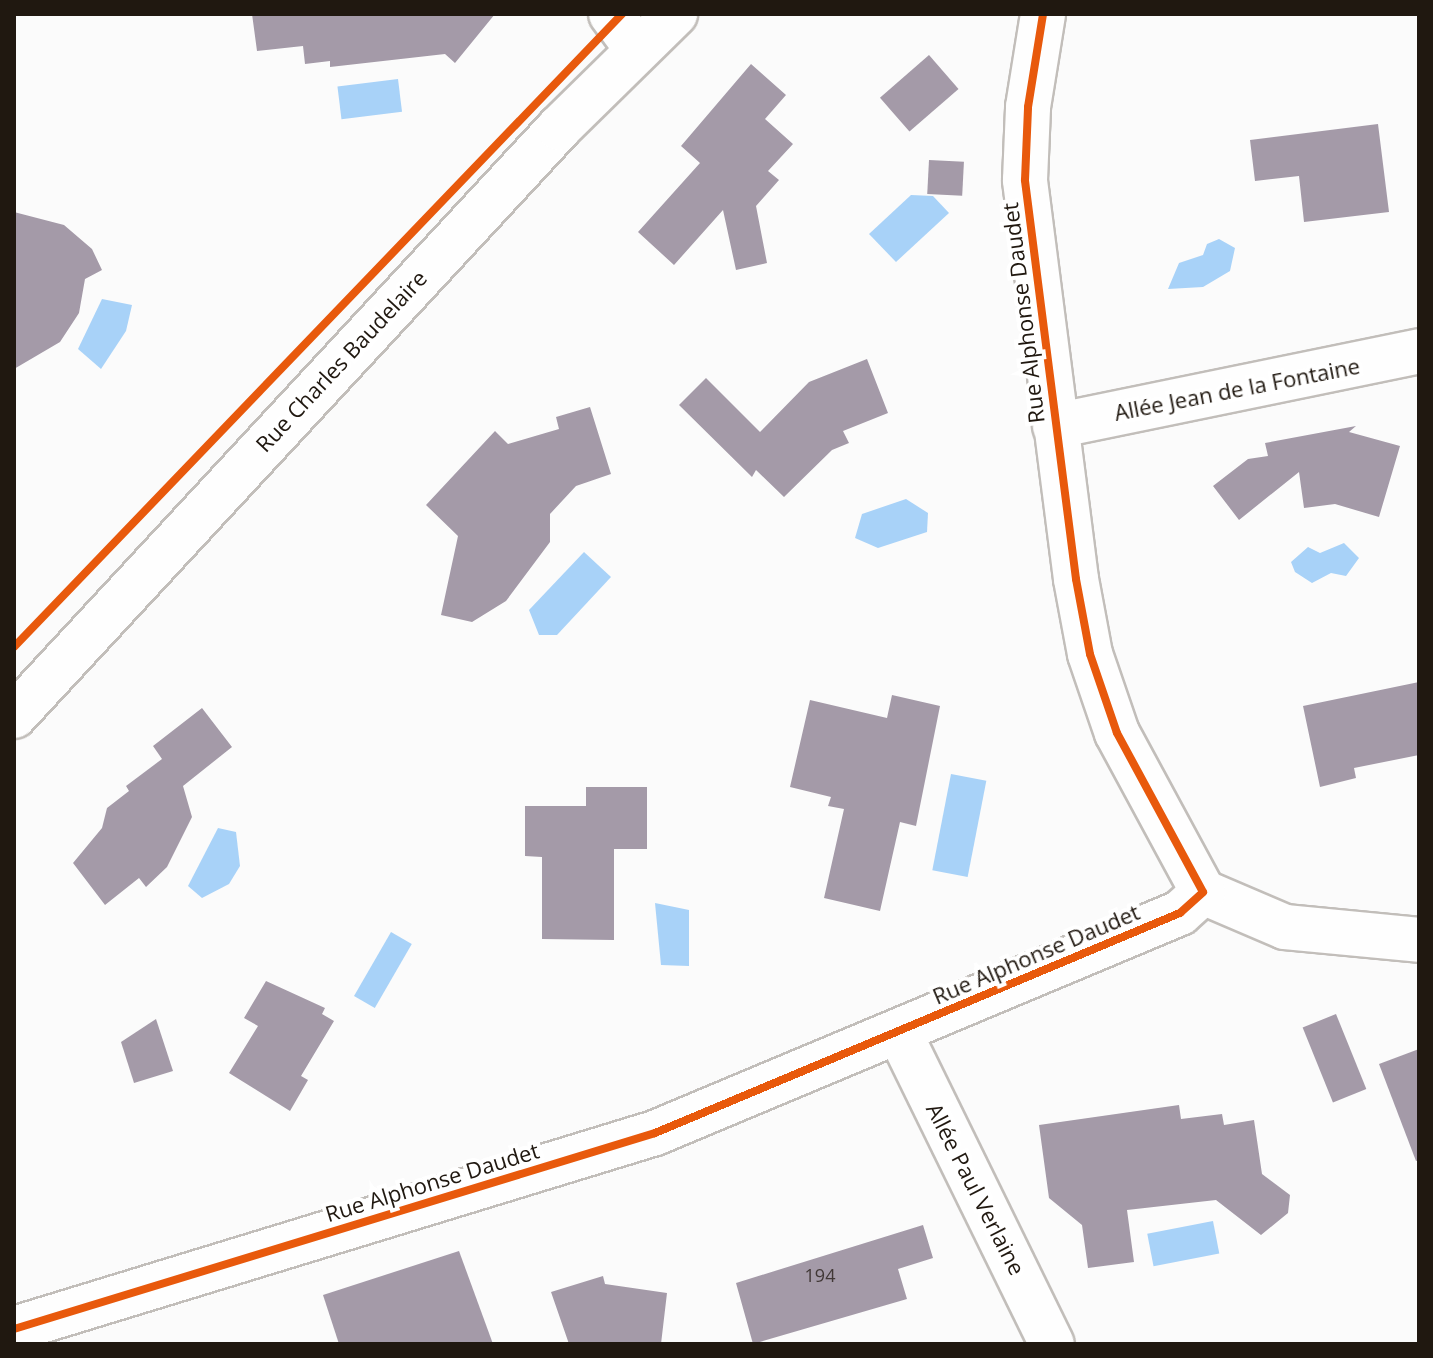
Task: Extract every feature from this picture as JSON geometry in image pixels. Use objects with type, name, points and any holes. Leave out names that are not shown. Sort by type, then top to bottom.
[{"type":"street","points":[[611,14],[637,49]]},
{"type":"street","name":"Rue Charles Baudelaire","points":[[14,716],[637,49],[675,14]]},
{"type":"street","name":"Rue Alphonse Daudet","points":[[14,1329],[655,1133],[900,1034],[1180,913],[1203,892],[1117,733],[1090,654],[1055,426],[1025,180],[1028,107],[1043,14]]},
{"type":"street","name":"Allée Jean de la Fontaine","points":[[1055,426],[1419,351]]},
{"type":"street","points":[[1203,892],[1285,927],[1419,940]]},
{"type":"street","name":"Allée Paul Verlaine","points":[[900,1034],[1052,1344]]},
{"type":"water","points":[[398,79],[402,112],[341,119],[337,86]]},
{"type":"water","points":[[911,195],[933,196],[949,213],[896,262],[869,234]]},
{"type":"water","points":[[1219,239],[1235,248],[1230,271],[1203,287],[1168,289],[1179,263],[1203,255],[1207,244]]},
{"type":"water","points":[[102,299],[132,305],[126,331],[101,369],[78,349]]},
{"type":"water","points":[[906,499],[928,513],[927,532],[878,548],[855,538],[862,514]]},
{"type":"water","points":[[1344,543],[1359,558],[1346,576],[1331,573],[1312,583],[1295,572],[1291,562],[1308,547],[1320,553]]},
{"type":"water","points":[[584,552],[611,577],[557,635],[539,635],[529,610]]},
{"type":"water","points":[[951,774],[986,781],[968,877],[932,870]]},
{"type":"water","points":[[218,828],[236,832],[240,866],[229,884],[202,898],[188,886]]},
{"type":"water","points":[[655,903],[689,910],[689,966],[661,965]]},
{"type":"water","points":[[391,932],[412,944],[375,1008],[354,996]]},
{"type":"water","points":[[1213,1221],[1219,1253],[1154,1266],[1147,1234]]},
{"type":"building","points":[[252,14],[495,14],[455,63],[445,54],[330,67],[330,61],[305,64],[303,46],[257,51]]},
{"type":"building","points":[[929,55],[959,89],[909,132],[880,98]]},
{"type":"building","points":[[751,64],[786,95],[765,119],[793,144],[768,171],[779,180],[756,206],[767,263],[736,270],[723,210],[674,265],[638,232],[700,163],[681,146]]},
{"type":"building","points":[[1378,124],[1389,212],[1304,222],[1299,176],[1255,181],[1250,140]]},
{"type":"building","points":[[929,160],[964,162],[962,196],[927,194]]},
{"type":"building","points":[[14,212],[64,225],[92,249],[102,270],[85,279],[79,313],[60,342],[14,369]]},
{"type":"building","points":[[867,359],[888,413],[843,431],[849,443],[832,450],[784,497],[756,470],[752,477],[679,405],[706,378],[760,432],[809,382]]},
{"type":"building","points":[[590,407],[611,474],[576,486],[550,514],[550,542],[506,601],[472,622],[441,615],[458,536],[426,505],[495,431],[508,444],[559,429],[556,417]]},
{"type":"building","points":[[1356,426],[1349,432],[1400,446],[1379,517],[1335,504],[1304,508],[1299,472],[1239,520],[1213,486],[1248,459],[1268,456],[1265,443]]},
{"type":"building","points":[[1419,682],[1419,755],[1354,768],[1356,778],[1320,787],[1303,706]]},
{"type":"building","points":[[892,695],[940,706],[916,826],[900,822],[880,911],[824,898],[844,809],[828,806],[831,797],[790,787],[810,700],[887,718]]},
{"type":"building","points":[[202,708],[232,747],[183,786],[192,817],[167,867],[146,887],[139,878],[105,905],[73,863],[102,828],[107,808],[129,791],[126,786],[162,759],[153,746]]},
{"type":"building","points":[[586,787],[647,787],[647,849],[614,849],[614,940],[542,939],[542,857],[525,856],[525,806],[586,806]]},
{"type":"building","points":[[266,981],[325,1008],[322,1014],[334,1021],[301,1076],[308,1080],[290,1111],[229,1073],[258,1026],[244,1018]]},
{"type":"building","points":[[1336,1014],[1366,1089],[1333,1103],[1303,1027]]},
{"type":"building","points":[[156,1019],[173,1071],[134,1083],[121,1042]]},
{"type":"building","points":[[1419,1049],[1419,1160],[1416,1161],[1379,1064]]},
{"type":"building","points":[[1179,1105],[1181,1119],[1222,1114],[1224,1125],[1254,1120],[1262,1174],[1290,1195],[1288,1213],[1261,1235],[1216,1200],[1127,1210],[1134,1262],[1088,1268],[1082,1225],[1049,1198],[1039,1125]]},
{"type":"building","points":[[923,1225],[933,1258],[898,1269],[907,1299],[753,1344],[736,1283]]},
{"type":"building","points":[[459,1251],[493,1344],[339,1344],[323,1295]]},
{"type":"building","points":[[603,1276],[605,1284],[667,1293],[661,1344],[569,1344],[551,1292]]},
{"type":"cycle path","points":[[14,647],[622,14]]},
{"type":"cycle path","points":[[14,1329],[655,1133],[1180,913],[1203,892],[1117,733],[1090,654],[1076,579],[1025,180],[1028,107],[1043,14]]}]
